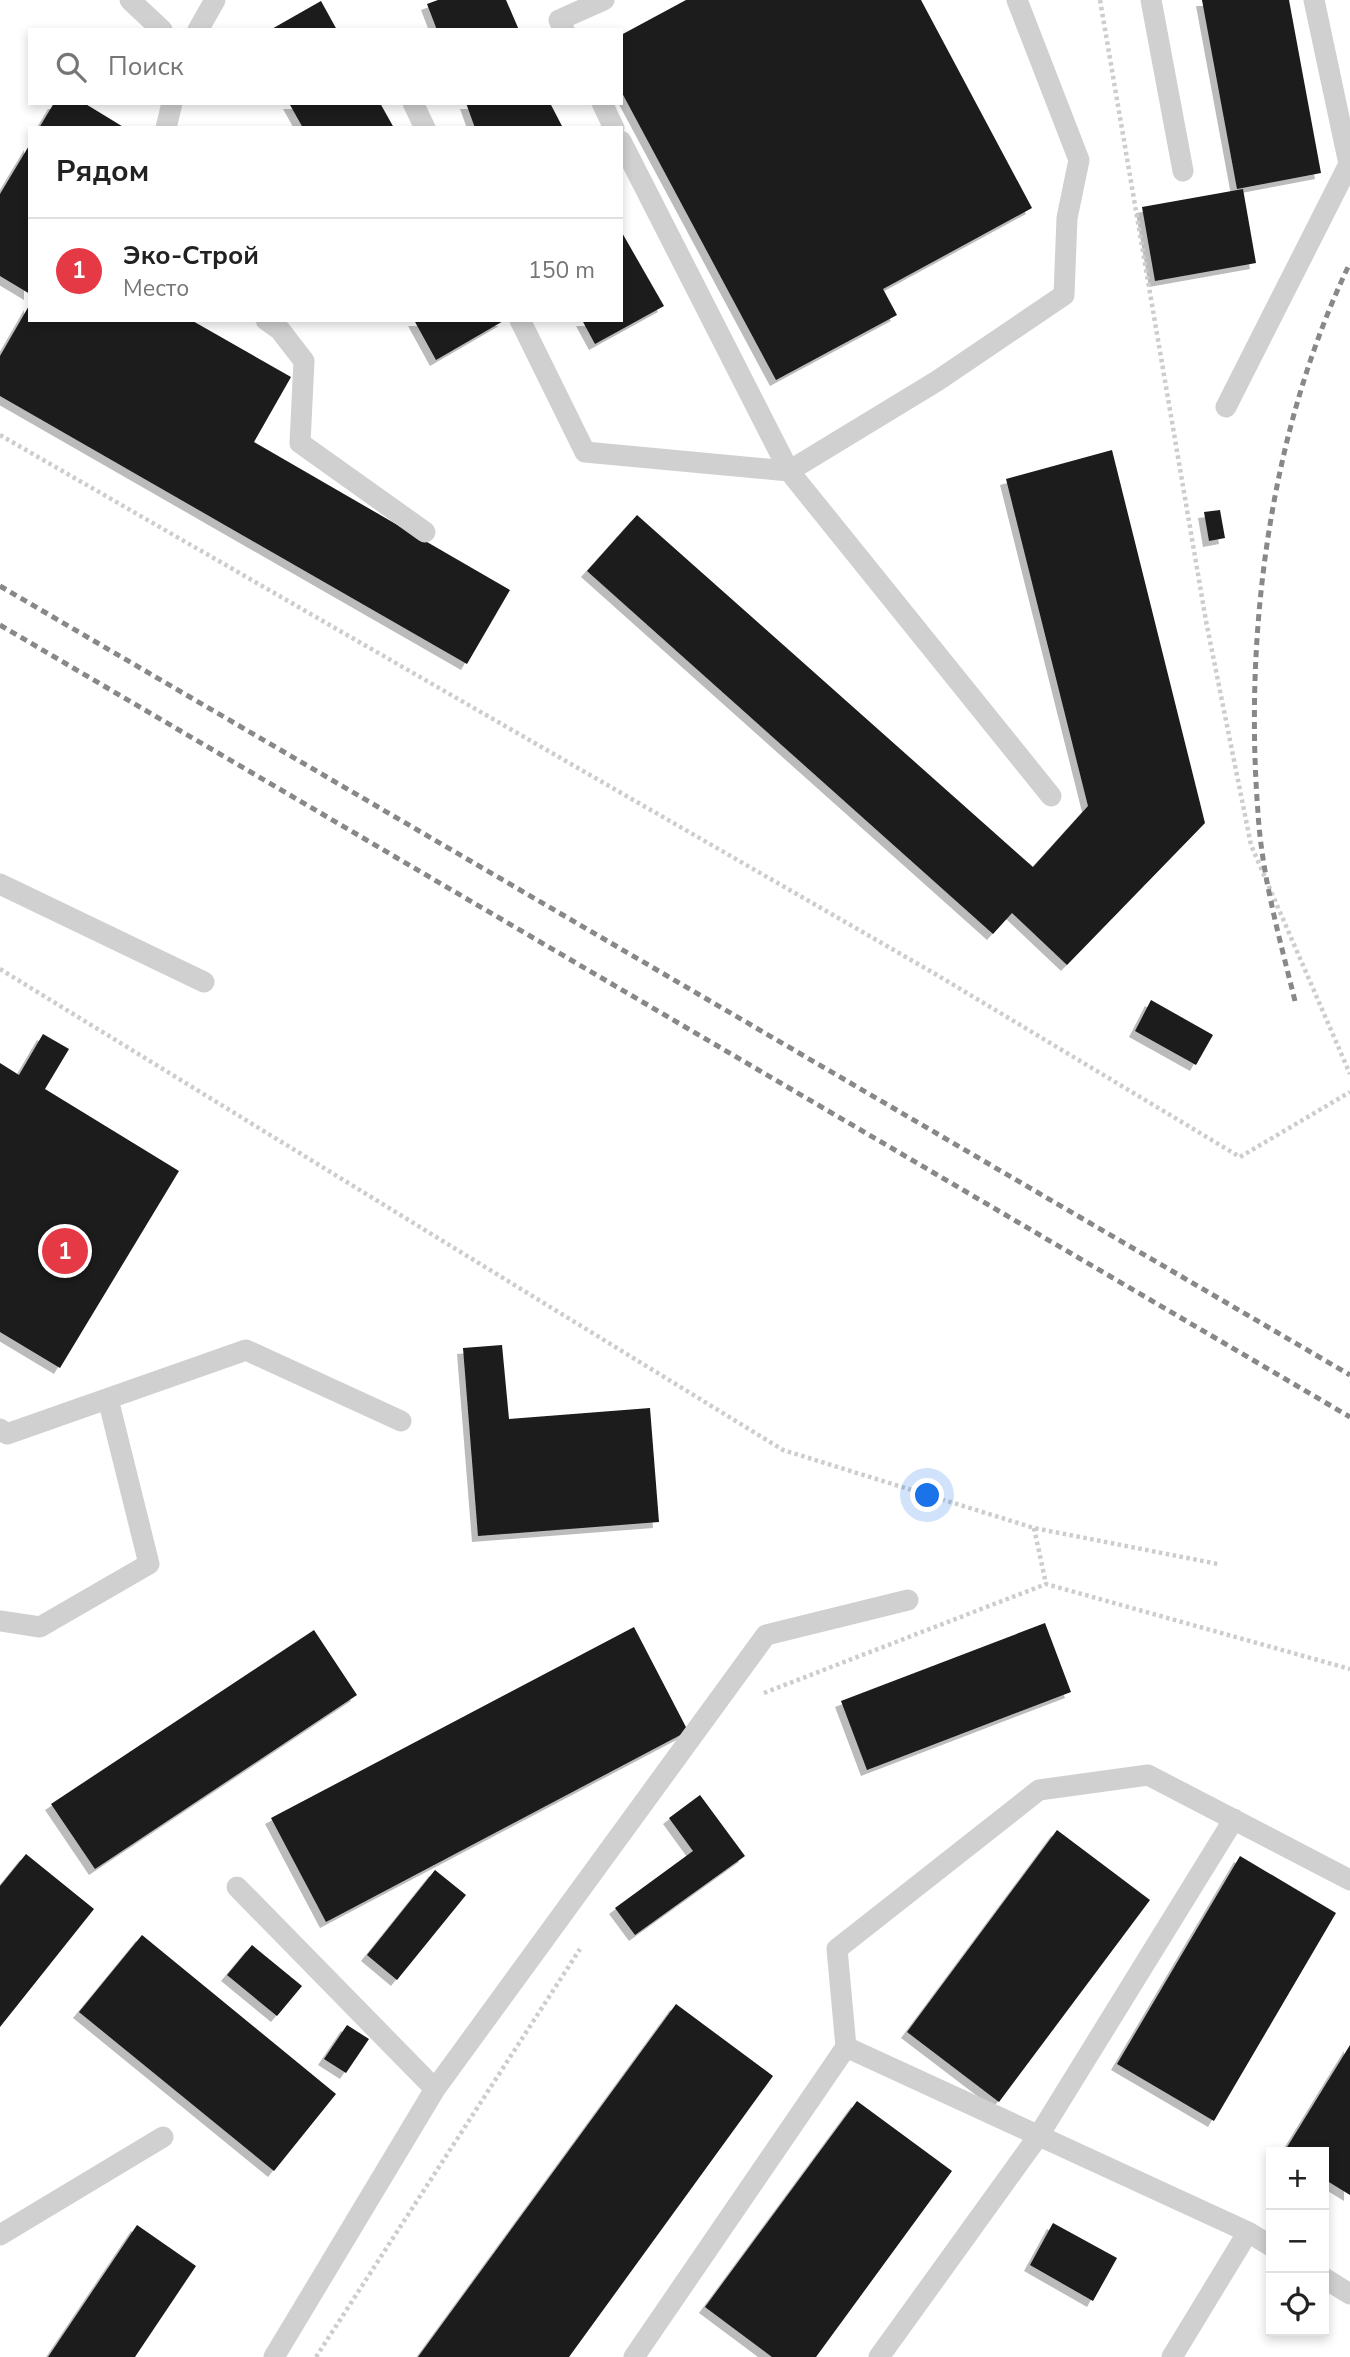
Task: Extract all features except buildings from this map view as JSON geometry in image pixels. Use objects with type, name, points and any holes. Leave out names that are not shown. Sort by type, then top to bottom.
[{"type":"lane","points":[[130,0],[160,28]]},
{"type":"lane","points":[[199,28],[215,0]]},
{"type":"lane","points":[[563,28],[559,20],[604,0]]},
{"type":"lane","points":[[521,322],[585,452],[789,471],[937,381],[1064,295],[1067,218],[1079,160],[1017,0]]},
{"type":"lane","points":[[1151,0],[1183,171]]},
{"type":"lane","points":[[1226,407],[1349,164],[1346,137],[1314,0]]},
{"type":"lane","points":[[166,126],[172,105]]},
{"type":"lane","points":[[414,105],[424,126]]},
{"type":"lane","points":[[603,105],[613,126]]},
{"type":"lane","points":[[623,145],[789,471],[1051,796]]},
{"type":"lane","points":[[269,322],[280,330],[304,360],[300,443],[425,532]]},
{"type":"lane","points":[[0,884],[204,982]]},
{"type":"lane","points":[[0,1429],[7,1434],[246,1350],[401,1420]]},
{"type":"lane","points":[[0,1621],[40,1627],[149,1564],[108,1399]]},
{"type":"lane","points":[[274,2357],[435,2089],[766,1635],[908,1600]]},
{"type":"lane","points":[[634,2357],[846,2046],[837,1949],[1039,1790],[1148,1775],[1350,1880]]},
{"type":"lane","points":[[879,2357],[1040,2135],[1234,1819]]},
{"type":"lane","points":[[237,1887],[435,2089]]},
{"type":"lane","points":[[846,2046],[1248,2232],[1266,2243]]},
{"type":"lane","points":[[0,2235],[163,2137]]},
{"type":"lane","points":[[1172,2357],[1248,2232]]},
{"type":"lane","points":[[1329,2281],[1350,2294]]},
{"type":"path","points":[[1100,0],[1206,621],[1251,845],[1350,1074]]},
{"type":"path","points":[[0,435],[932,972],[1240,1157],[1350,1092]]},
{"type":"path","points":[[0,969],[783,1450],[1034,1528],[1218,1564]]},
{"type":"path","points":[[1034,1528],[1046,1584]]},
{"type":"path","points":[[753,1697],[1046,1584],[1350,1669]]},
{"type":"path","points":[[316,2357],[581,1948]]},
{"type":"railway","points":[[1295,1001],[1278,932],[1260,837],[1255,744],[1255,674],[1260,603],[1282,462],[1300,394],[1323,327],[1350,263]]},
{"type":"railway","points":[[0,586],[1350,1375]]},
{"type":"railway","points":[[0,625],[1350,1417]]},
{"type":"place","name":"Эко-Строй","points":[[65,1251]]}]
